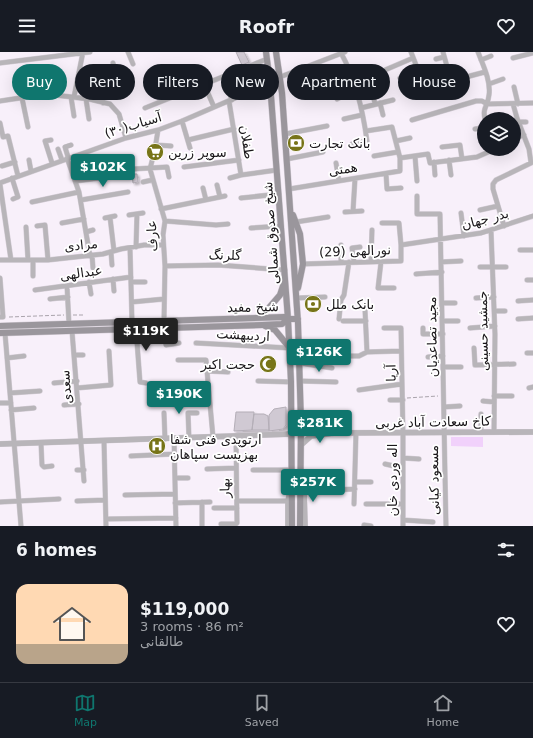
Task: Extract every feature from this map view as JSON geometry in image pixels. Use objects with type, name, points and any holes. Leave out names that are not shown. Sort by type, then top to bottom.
[{"type":"main road","name":"شیخ صدوق شمالی","points":[[276,52],[280,77],[285,134],[297,298],[301,423],[300,526]]},
{"type":"main road","name":"شیخ صدوق شمالی","points":[[271,100],[288,319],[291,382],[290,499],[292,526]]},
{"type":"main road","points":[[277,171],[282,174],[288,171]]},
{"type":"main road","points":[[290,208],[300,234],[303,264],[297,298]]},
{"type":"main road","points":[[261,317],[280,295],[285,279]]},
{"type":"main road","name":"شیخ مفید","points":[[2,326],[261,317],[284,317],[288,319]]},
{"type":"main road","points":[[288,319],[298,319]]},
{"type":"main road","name":"شیخ مفید","points":[[3,333],[262,325],[282,324],[288,319]]},
{"type":"main road","points":[[262,325],[275,330],[289,348]]},
{"type":"main road","points":[[2,326],[1,332],[3,333]]},
{"type":"street","points":[[74,116],[73,97],[83,52]]},
{"type":"street","points":[[0,63],[90,52]]},
{"type":"street","points":[[128,52],[133,64]]},
{"type":"street","points":[[411,52],[416,64]]},
{"type":"street","points":[[478,52],[489,84],[489,95],[483,112]]},
{"type":"street","points":[[280,77],[343,53],[347,64]]},
{"type":"street","points":[[514,58],[533,53]]},
{"type":"street","points":[[436,59],[443,54],[451,81],[485,72]]},
{"type":"street","points":[[213,80],[266,55]]},
{"type":"street","points":[[481,60],[491,56]]},
{"type":"street","points":[[390,68],[413,58]]},
{"type":"street","points":[[489,84],[503,79]]},
{"type":"street","points":[[514,87],[516,104],[515,112]]},
{"type":"street","points":[[67,96],[73,97]]},
{"type":"street","points":[[0,101],[12,99]]},
{"type":"street","points":[[22,100],[28,127]]},
{"type":"street","points":[[86,100],[90,119]]},
{"type":"street","points":[[92,100],[110,104],[119,114],[126,138]]},
{"type":"street","points":[[145,108],[165,100]]},
{"type":"street","points":[[211,100],[214,107]]},
{"type":"street","points":[[352,144],[367,141],[359,100]]},
{"type":"street","points":[[376,100],[383,115]]},
{"type":"street","points":[[361,108],[393,100]]},
{"type":"street","name":"طفلان","points":[[230,101],[241,175],[277,171]]},
{"type":"street","name":"آسیاب(۳۰)","points":[[0,183],[66,158],[126,138],[158,130],[230,101]]},
{"type":"street","points":[[412,120],[476,101],[482,101],[487,104],[533,103]]},
{"type":"street","points":[[344,119],[362,115]]},
{"type":"street","points":[[182,121],[190,148]]},
{"type":"street","points":[[521,122],[526,122]]},
{"type":"street","points":[[0,123],[3,137],[8,136],[18,176]]},
{"type":"street","points":[[285,134],[327,126]]},
{"type":"street","points":[[366,131],[392,127],[400,158],[428,154],[430,163],[479,156]]},
{"type":"street","points":[[504,226],[492,189],[496,180],[532,164],[531,149],[521,127]]},
{"type":"street","name":"عارف","points":[[158,130],[150,169],[165,221],[163,235],[165,266],[164,320]]},
{"type":"street","points":[[188,140],[234,130]]},
{"type":"street","points":[[396,141],[410,138]]},
{"type":"street","points":[[51,140],[45,142],[52,163]]},
{"type":"street","points":[[66,158],[65,147],[71,145]]},
{"type":"street","points":[[156,145],[171,146]]},
{"type":"street","points":[[442,147],[460,145],[462,159]]},
{"type":"street","points":[[58,149],[66,158],[76,181],[81,200],[93,268]]},
{"type":"street","points":[[287,159],[323,152]]},
{"type":"street","points":[[374,156],[398,152]]},
{"type":"street","points":[[415,156],[417,181]]},
{"type":"street","name":"همتی","points":[[289,189],[400,171],[400,158]]},
{"type":"street","points":[[29,160],[31,171]]},
{"type":"street","points":[[184,167],[239,160]]},
{"type":"street","points":[[449,160],[451,175]]},
{"type":"street","points":[[2,166],[15,162]]},
{"type":"street","points":[[434,162],[435,175]]},
{"type":"street","points":[[336,163],[339,181]]},
{"type":"street","points":[[117,170],[166,167],[169,176]]},
{"type":"street","points":[[386,174],[387,189],[401,188]]},
{"type":"street","points":[[230,178],[241,175]]},
{"type":"street","points":[[12,178],[18,197],[13,199]]},
{"type":"street","points":[[76,181],[99,178]]},
{"type":"street","points":[[354,211],[355,179]]},
{"type":"street","points":[[143,182],[152,180]]},
{"type":"street","points":[[0,183],[11,260]]},
{"type":"street","points":[[161,209],[222,197],[217,185]]},
{"type":"street","points":[[204,188],[206,200]]},
{"type":"street","points":[[32,202],[79,192]]},
{"type":"street","points":[[81,200],[128,192]]},
{"type":"street","points":[[241,198],[279,194]]},
{"type":"street","name":"مجید تصاعدیان","points":[[417,196],[417,214],[440,214],[445,433]]},
{"type":"street","points":[[480,210],[498,206]]},
{"type":"street","points":[[345,212],[362,211]]},
{"type":"street","points":[[129,215],[143,213]]},
{"type":"street","points":[[461,213],[464,236]]},
{"type":"street","points":[[136,247],[137,214]]},
{"type":"street","name":"بدر جهان","points":[[441,240],[491,230],[533,216]]},
{"type":"street","points":[[110,217],[113,252],[112,265]]},
{"type":"street","points":[[296,222],[328,217]]},
{"type":"street","points":[[62,223],[84,219]]},
{"type":"street","points":[[165,221],[216,225],[228,224]]},
{"type":"street","points":[[382,223],[399,223],[401,245]]},
{"type":"street","points":[[37,226],[45,225],[48,260]]},
{"type":"street","points":[[251,228],[281,226]]},
{"type":"street","points":[[26,227],[33,276]]},
{"type":"street","points":[[86,232],[93,230]]},
{"type":"street","points":[[371,262],[372,230]]},
{"type":"street","name":"جمشید حسینی","points":[[491,230],[495,326],[494,432]]},
{"type":"street","name":"نورالهی (29)","points":[[303,264],[401,261],[401,245],[441,240]]},
{"type":"street","name":"مرادی","points":[[0,260],[48,260],[91,256],[136,247],[163,245]]},
{"type":"street","points":[[340,245],[341,262]]},
{"type":"street","points":[[130,248],[132,321]]},
{"type":"street","points":[[360,248],[352,248],[351,262],[344,295],[341,300],[341,320],[366,321]]},
{"type":"street","points":[[520,250],[533,250]]},
{"type":"street","points":[[441,262],[460,261]]},
{"type":"street","points":[[380,262],[378,288],[394,288]]},
{"type":"street","name":"گلرنگ","points":[[165,266],[218,265],[285,270]]},
{"type":"street","points":[[480,267],[506,267]]},
{"type":"street","points":[[416,274],[442,272]]},
{"type":"street","points":[[0,278],[1,317]]},
{"type":"street","points":[[113,279],[114,291]]},
{"type":"street","name":"عبدالهی","points":[[35,290],[113,279],[145,282]]},
{"type":"street","points":[[527,280],[533,280]]},
{"type":"street","points":[[90,282],[91,294]]},
{"type":"street","points":[[67,286],[70,324]]},
{"type":"street","points":[[50,299],[68,297]]},
{"type":"street","points":[[297,298],[324,297]]},
{"type":"street","points":[[476,298],[494,297]]},
{"type":"street","points":[[132,302],[164,299]]},
{"type":"street","points":[[518,301],[533,300]]},
{"type":"street","points":[[442,303],[455,303]]},
{"type":"street","points":[[365,310],[367,352]]},
{"type":"street","points":[[494,311],[505,311]]},
{"type":"street","points":[[518,319],[533,318]]},
{"type":"street","points":[[442,321],[458,321]]},
{"type":"street","points":[[470,328],[495,326]]},
{"type":"street","points":[[164,328],[166,344],[179,343]]},
{"type":"street","name":"آریا","points":[[384,328],[401,328],[403,434]]},
{"type":"street","points":[[423,328],[423,334],[443,334]]},
{"type":"street","points":[[136,329],[140,382],[146,383]]},
{"type":"street","name":"سعدی","points":[[72,331],[84,481]]},
{"type":"street","points":[[3,333],[7,358],[21,526]]},
{"type":"street","name":"اردیبهشت","points":[[196,343],[289,348]]},
{"type":"street","points":[[474,348],[475,365],[514,364]]},
{"type":"street","points":[[77,388],[111,385],[109,351]]},
{"type":"street","points":[[351,356],[359,356],[367,352],[401,351]]},
{"type":"street","points":[[527,353],[533,353]]},
{"type":"street","points":[[74,355],[83,354]]},
{"type":"street","points":[[7,358],[24,356]]},
{"type":"street","points":[[428,357],[443,356]]},
{"type":"street","points":[[178,360],[205,359],[213,437]]},
{"type":"street","points":[[300,363],[332,368]]},
{"type":"street","points":[[443,367],[461,367]]},
{"type":"street","points":[[207,371],[228,372]]},
{"type":"street","points":[[54,383],[77,380]]},
{"type":"street","points":[[258,381],[291,382]]},
{"type":"street","points":[[300,381],[336,382]]},
{"type":"street","points":[[359,390],[402,384]]},
{"type":"street","points":[[10,393],[40,391]]},
{"type":"street","points":[[483,401],[512,396]]},
{"type":"street","points":[[390,400],[402,399]]},
{"type":"street","points":[[0,404],[11,403]]},
{"type":"street","points":[[64,405],[79,404]]},
{"type":"street","points":[[444,407],[460,406]]},
{"type":"street","points":[[11,410],[34,408]]},
{"type":"street","points":[[164,413],[165,438]]},
{"type":"street","points":[[189,438],[188,414],[197,413]]},
{"type":"street","points":[[481,414],[481,432]]},
{"type":"street","points":[[344,416],[344,433]]},
{"type":"street","points":[[301,423],[310,430],[330,431],[333,434]]},
{"type":"street","name":"کاخ سعادت آباد غربی","points":[[301,445],[311,436],[344,433],[403,434],[533,432]]},
{"type":"street","points":[[354,504],[356,433]]},
{"type":"street","name":"مسعود کیانی","points":[[445,433],[446,526]]},
{"type":"street","points":[[0,444],[291,434]]},
{"type":"street","name":"اله وردی خان","points":[[403,434],[403,526]]},
{"type":"street","name":"بهار","points":[[221,524],[237,524],[236,436]]},
{"type":"street","points":[[174,438],[176,526]]},
{"type":"street","points":[[104,441],[106,526]]},
{"type":"street","points":[[41,443],[42,465],[44,467],[52,466]]},
{"type":"street","points":[[131,456],[174,454]]},
{"type":"street","points":[[403,458],[419,459]]},
{"type":"street","points":[[385,464],[403,468]]},
{"type":"street","points":[[207,469],[236,468]]},
{"type":"street","points":[[77,470],[84,470]]},
{"type":"street","points":[[253,470],[291,470]]},
{"type":"street","points":[[300,475],[333,473]]},
{"type":"street","points":[[175,478],[188,478]]},
{"type":"street","points":[[355,482],[371,482]]},
{"type":"street","name":"شیخ صدوق شمالی","points":[[300,484],[304,492],[305,526]]},
{"type":"street","points":[[311,491],[355,489]]},
{"type":"street","points":[[125,495],[175,494]]},
{"type":"street","points":[[0,502],[59,499]]},
{"type":"street","points":[[236,501],[290,499]]},
{"type":"street","name":"شیخ صدوق شمالی","points":[[288,526],[290,499]]},
{"type":"street","points":[[77,501],[105,500]]},
{"type":"street","points":[[202,502],[202,526]]},
{"type":"street","points":[[175,503],[210,502]]},
{"type":"street","points":[[366,504],[403,504]]},
{"type":"street","points":[[214,508],[237,508]]},
{"type":"street","points":[[106,519],[176,518]]},
{"type":"street","points":[[403,520],[433,522]]},
{"type":"street","points":[[364,525],[371,526]]},
{"type":"path","points":[[1,317],[84,315]]},
{"type":"path","points":[[402,399],[444,396]]},
{"type":"shaded area","points":[[451,437],[483,437],[483,447],[451,446]]},
{"type":"building","points":[[236,52],[244,52],[249,62],[242,64]]},
{"type":"building","points":[[132,174],[137,174],[138,182],[133,183]]},
{"type":"building","points":[[286,407],[286,425],[283,429],[269,431],[269,415],[274,409]]},
{"type":"building","points":[[236,412],[254,412],[252,430],[234,431]]},
{"type":"building","points":[[254,414],[264,414],[268,416],[269,430],[252,430]]},
{"type":"place","name":"بانک تجارت","points":[[296,143]]},
{"type":"place","name":"سوپر زرین","points":[[155,152]]},
{"type":"place","name":"بانک ملل","points":[[313,304]]},
{"type":"place","name":"حجت اکبر","points":[[268,364]]},
{"type":"place","name":"ارتوپدی فنی شفا بهزیست سپاهان","points":[[157,446]]}]
